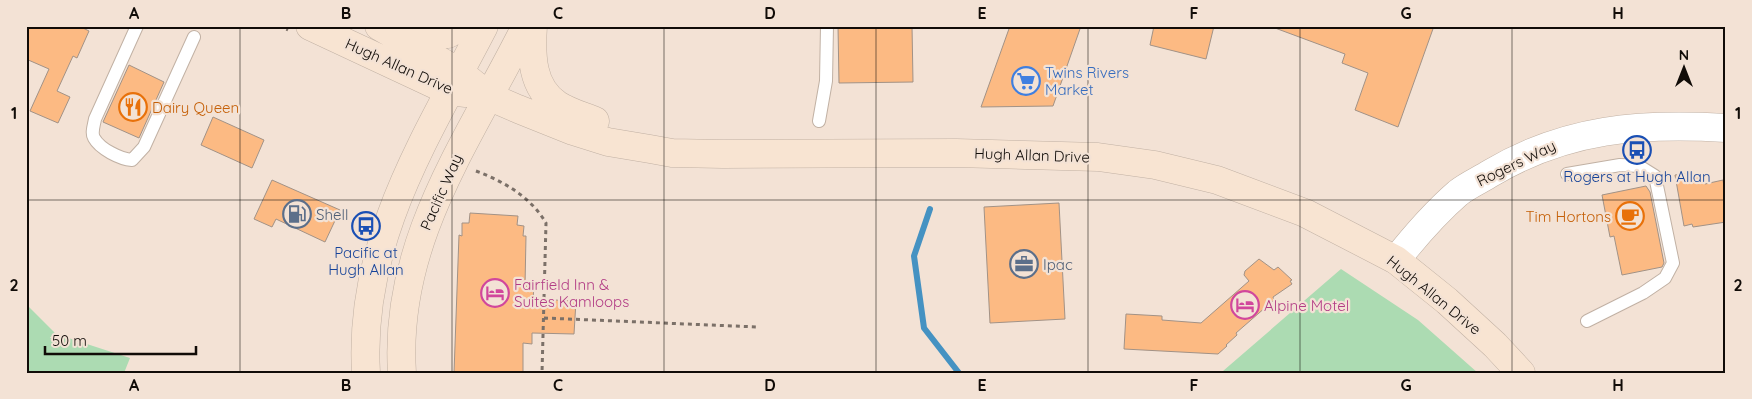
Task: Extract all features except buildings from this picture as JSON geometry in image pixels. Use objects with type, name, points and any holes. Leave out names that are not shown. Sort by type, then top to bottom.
[{"type":"main road","name":"Hugh Allan Drive","points":[[310,26],[573,131],[608,142],[672,153],[1041,154],[1098,157],[1146,164],[1217,180],[1281,203],[1347,234],[1396,260],[1447,301],[1495,345],[1521,373]]},
{"type":"main road","points":[[385,29],[448,34],[462,26]]},
{"type":"main road","points":[[366,373],[366,316],[376,261],[405,176],[484,26]]},
{"type":"main road","name":"Pacific Way","points":[[402,373],[402,323],[411,268],[439,190],[526,26]]},
{"type":"main road","points":[[533,26],[532,60],[536,76],[546,94],[558,105],[672,153]]},
{"type":"main road","name":"Hugh Allan Drive","points":[[385,29],[454,82]]},
{"type":"street","name":"Rogers Way","points":[[1396,260],[1415,236],[1460,192],[1506,164],[1557,141],[1644,126],[1726,128]]},
{"type":"lane","points":[[137,26],[95,119],[93,128],[94,137],[100,145],[124,159],[132,160],[144,148],[194,37]]},
{"type":"lane","points":[[819,120],[826,81],[827,26]]},
{"type":"lane","points":[[1567,174],[1620,165],[1638,166],[1655,176],[1673,263],[1665,278],[1658,283],[1587,321]]},
{"type":"path","points":[[452,163],[490,176],[517,192],[543,217],[546,223],[542,373]]},
{"type":"path","points":[[544,318],[758,327]]},
{"type":"green space","points":[[1341,269],[1418,320],[1478,373],[1209,373],[1223,371]]},
{"type":"green space","points":[[26,304],[56,334],[130,358],[124,373],[26,373]]},
{"type":"waterway","points":[[930,209],[914,256],[924,328],[959,373]]},
{"type":"place","name":"Twins Rivers Market","points":[[1026,81]]},
{"type":"place","name":"Dairy Queen","points":[[133,107]]},
{"type":"place","name":"Rogers at Hugh Allan","points":[[1637,150]]},
{"type":"place","name":"Shell","points":[[297,214]]},
{"type":"place","name":"Tim Hortons","points":[[1630,216]]},
{"type":"place","name":"Pacific at Hugh Allan","points":[[366,226]]},
{"type":"place","name":"Ipac","points":[[1024,264]]},
{"type":"place","name":"Fairfield Inn & Suites Kamloops","points":[[495,293]]},
{"type":"place","name":"Alpine Motel","points":[[1245,305]]}]
